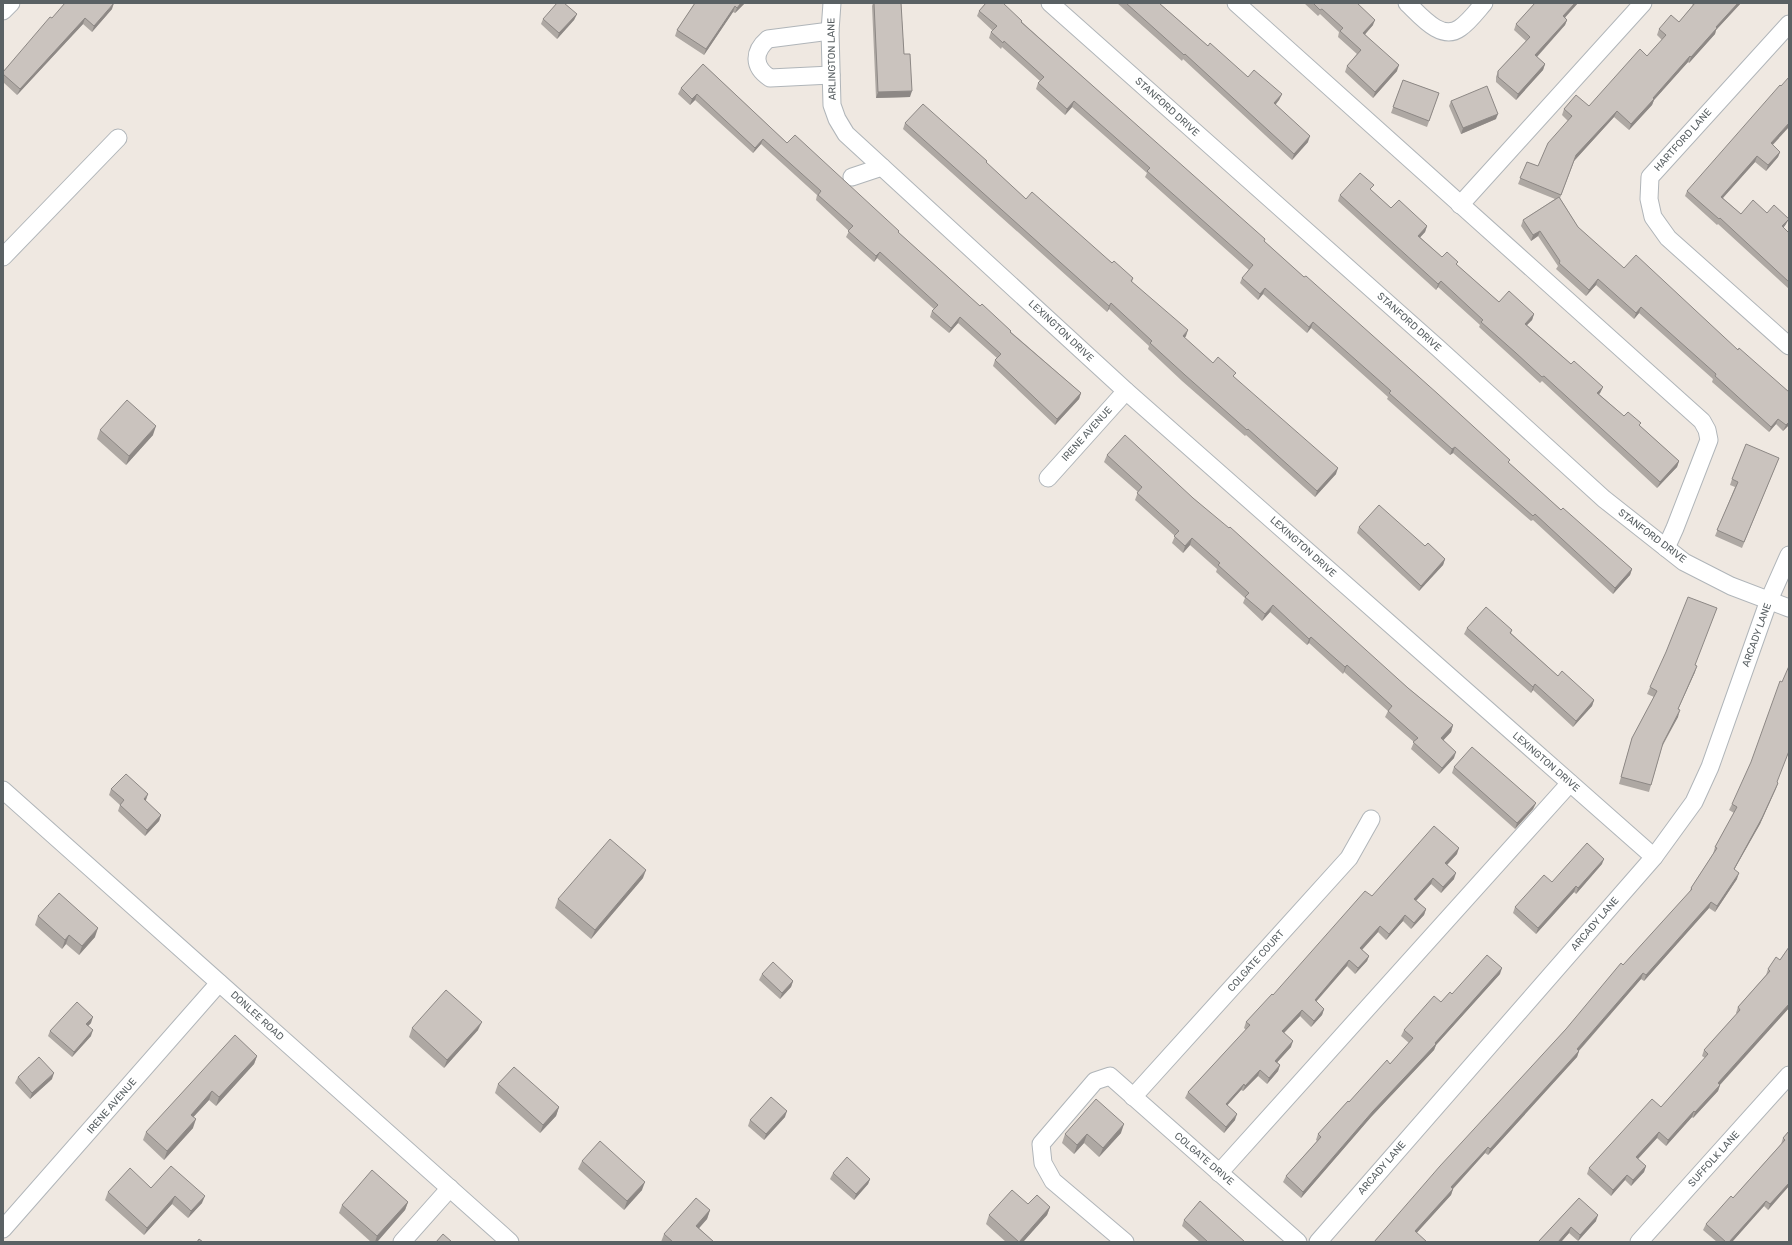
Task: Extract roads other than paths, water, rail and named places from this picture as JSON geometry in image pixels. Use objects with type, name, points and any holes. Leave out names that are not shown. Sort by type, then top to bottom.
[{"type":"street","points":[[3,11],[11,3]]},
{"type":"street","name":"ARLINGTON LANE","points":[[832,3],[830,31],[832,105],[837,119],[846,134],[955,233]]},
{"type":"street","name":"STANFORD DRIVE","points":[[1050,3],[1438,348],[1604,499],[1684,562],[1706,574],[1789,608]]},
{"type":"street","points":[[1236,3],[1460,206],[1702,421],[1708,430],[1709,440],[1666,548]]},
{"type":"street","points":[[1407,3],[1432,26],[1447,32],[1459,29],[1484,3]]},
{"type":"street","points":[[1460,206],[1643,3]]},
{"type":"street","name":"HARTFORD LANE","points":[[1789,24],[1650,177],[1649,199],[1653,217],[1668,238],[1789,346]]},
{"type":"street","points":[[830,31],[768,39],[761,45],[757,56],[758,67],[770,78],[831,75]]},
{"type":"street","points":[[3,257],[118,138]]},
{"type":"street","points":[[852,177],[882,167]]},
{"type":"street","name":"LEXINGTON DRIVE","points":[[955,233],[1126,391],[1654,857]]},
{"type":"street","name":"IRENE AVENUE","points":[[1048,478],[1126,391]]},
{"type":"street","name":"ARCADY LANE","points":[[1318,1242],[1654,857],[1694,802],[1710,767],[1770,600],[1789,555]]},
{"type":"street","points":[[1220,1173],[1570,783]]},
{"type":"street","name":"DONLEE ROAD","points":[[3,790],[510,1242]]},
{"type":"street","name":"COLGATE COURT","points":[[1133,1097],[1349,858],[1371,819]]},
{"type":"street","name":"IRENE AVENUE","points":[[3,1228],[220,983]]},
{"type":"street","name":"SUFFOLK LANE","points":[[1647,1240],[1789,1075]]},
{"type":"street","name":"COLGATE DRIVE","points":[[1125,1242],[1053,1180],[1043,1163],[1041,1144],[1095,1081],[1110,1076],[1298,1242]]},
{"type":"street","points":[[402,1242],[450,1188]]}]
